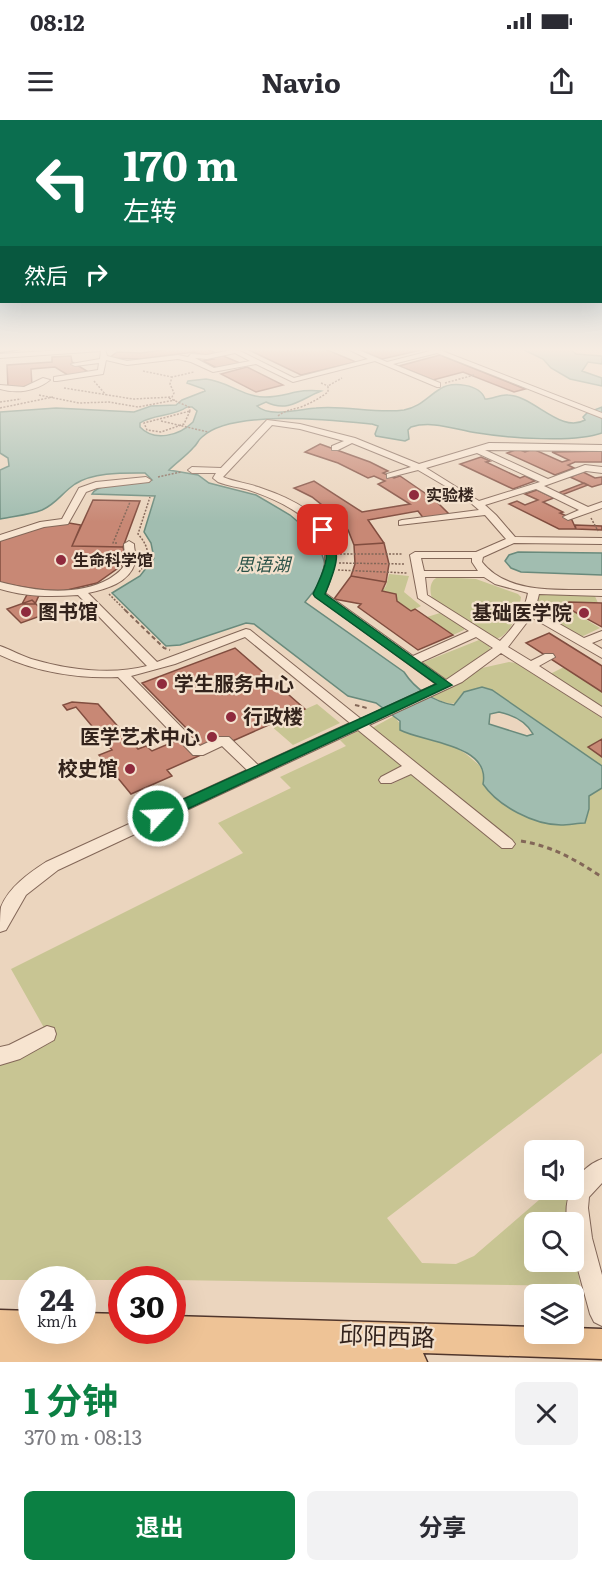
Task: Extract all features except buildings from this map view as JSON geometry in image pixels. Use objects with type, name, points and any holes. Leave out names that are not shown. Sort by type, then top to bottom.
[{"type":"main road","name":"邱阳西路","points":[[186,1330],[602,1344]]},
{"type":"main road","name":"邱阳西路","points":[[9,1339],[412,1362]]},
{"type":"street","points":[[581,407],[602,416]]},
{"type":"street","points":[[439,687],[412,661],[319,594],[331,562],[329,542],[323,530],[312,519],[263,492],[217,478],[270,422],[318,430],[418,468],[450,486],[486,512],[512,540]]},
{"type":"street","points":[[335,448],[352,441]]},
{"type":"street","points":[[390,476],[502,445],[602,447]]},
{"type":"street","points":[[478,450],[548,482]]},
{"type":"street","points":[[476,504],[496,500],[585,468],[602,470]]},
{"type":"street","points":[[192,470],[224,471]]},
{"type":"street","points":[[0,538],[43,524],[65,522],[82,490],[96,485],[146,480]]},
{"type":"street","points":[[536,486],[587,510]]},
{"type":"street","points":[[568,517],[602,505]]},
{"type":"street","points":[[402,523],[486,512]]},
{"type":"street","points":[[417,564],[478,555],[512,540],[602,540]]},
{"type":"street","points":[[0,585],[15,591],[41,594],[81,592],[106,583],[125,570],[131,558],[129,544]]},
{"type":"street","points":[[478,555],[477,562],[486,574]]},
{"type":"street","points":[[417,564],[486,574],[502,582],[534,591],[602,592]]},
{"type":"street","points":[[417,564],[422,596],[602,713]]},
{"type":"street","points":[[0,925],[10,904],[28,882],[52,866],[439,687],[491,657],[523,622],[529,611],[534,591]]},
{"type":"street","points":[[81,592],[154,666]]},
{"type":"street","points":[[529,611],[600,651]]},
{"type":"street","points":[[0,650],[53,669],[120,672],[143,670],[246,632],[503,841]]},
{"type":"street","points":[[412,661],[477,632]]},
{"type":"street","points":[[584,643],[602,634]]},
{"type":"street","points":[[530,666],[549,657]]},
{"type":"street","points":[[120,672],[198,752],[224,740],[256,771]]},
{"type":"street","points":[[386,780],[413,767]]},
{"type":"street","points":[[0,1056],[13,1053],[47,1034]]},
{"type":"street","points":[[602,1169],[590,1180],[577,1199],[579,1226],[602,1314]]},
{"type":"path","points":[[189,407],[190,411],[182,426],[161,432],[151,432],[144,426],[144,423],[190,411]]},
{"type":"path","points":[[283,410],[297,407]]},
{"type":"path","points":[[159,420],[208,432]]},
{"type":"path","points":[[146,480],[192,470]]},
{"type":"path","points":[[136,575],[148,562],[150,555],[146,542],[138,534],[150,497]]},
{"type":"path","points":[[129,544],[113,543],[130,502]]},
{"type":"path","points":[[587,510],[602,540]]},
{"type":"path","points":[[331,562],[417,564]]},
{"type":"path","points":[[331,562],[417,564]]},
{"type":"path","points":[[331,562],[417,564]]},
{"type":"path","points":[[108,592],[164,648],[175,651]]},
{"type":"path","points":[[348,702],[385,711]]},
{"type":"path","points":[[503,841],[539,844],[562,851],[602,878]]},
{"type":"shaded area","points":[[389,574],[409,576],[404,592],[421,606],[411,611],[382,591]]},
{"type":"shaded area","points":[[439,577],[476,579],[518,594],[521,597],[520,603],[510,628],[496,639],[432,598],[431,585]]},
{"type":"shaded area","points":[[536,593],[594,594],[598,603],[570,602],[562,605],[600,628],[579,638],[533,611]]},
{"type":"shaded area","points":[[440,613],[464,630],[453,635],[427,617]]},
{"type":"shaded area","points":[[479,640],[489,646],[492,652],[446,683],[419,664]]},
{"type":"shaded area","points":[[509,662],[516,663],[602,718],[602,766],[492,690],[455,704],[431,696],[482,668]]},
{"type":"shaded area","points":[[564,667],[602,692],[602,711],[548,675]]},
{"type":"shaded area","points":[[317,704],[340,723],[293,745],[270,725]]},
{"type":"shaded area","points":[[394,716],[407,733],[454,746],[479,765],[485,776],[487,790],[502,803],[537,820],[561,825],[589,809],[589,796],[602,788],[602,1053],[387,1218],[422,1263],[456,1264],[474,1256],[524,1213],[524,1272],[578,1272],[580,1284],[186,1280],[186,1266],[108,1266],[108,1280],[96,1280],[96,1266],[18,1266],[18,1280],[0,1280],[0,1061],[16,1060],[52,1042],[11,969],[243,853],[218,823],[291,788],[280,777],[346,746],[340,740],[361,730],[403,765],[382,776],[392,784],[414,773],[372,728]]},
{"type":"shaded area","points":[[539,1200],[568,1200],[570,1212],[525,1212]]},
{"type":"water","name":"思语湖","points":[[148,407],[258,407],[269,412],[285,412],[327,407],[393,411],[414,407],[538,407],[557,419],[576,423],[585,420],[583,417],[587,413],[602,407],[602,433],[559,439],[506,437],[445,426],[419,425],[408,430],[409,439],[405,441],[376,436],[378,426],[372,424],[283,418],[235,423],[216,428],[202,437],[169,470],[198,475],[209,483],[256,495],[290,515],[310,532],[318,542],[325,564],[318,586],[305,602],[404,672],[426,694],[454,705],[464,692],[482,687],[492,690],[602,766],[602,788],[589,796],[589,809],[585,823],[564,825],[540,822],[507,807],[483,784],[483,771],[476,760],[466,752],[400,730],[400,721],[376,703],[348,696],[254,624],[246,623],[180,645],[166,646],[112,593],[140,576],[154,558],[151,543],[144,532],[155,496],[92,494],[110,485],[152,480],[145,473],[91,477],[75,484],[42,510],[0,519],[0,470],[9,466],[8,458],[0,453],[0,412],[56,408],[134,412]],"holes":[[[192,407],[197,411],[193,422],[174,434],[152,435],[140,427],[140,423],[145,420]],[[499,712],[519,719],[533,734],[527,736],[489,724],[490,714]]]},
{"type":"water","points":[[518,552],[602,553],[602,575],[521,572],[511,568],[505,561],[509,555]]},
{"type":"place","name":"实验楼","points":[[414,495]]},
{"type":"place","name":"生命科学馆","points":[[61,560]]},
{"type":"place","name":"图书馆","points":[[26,612]]},
{"type":"place","name":"基础医学院","points":[[584,613]]},
{"type":"place","name":"学生服务中心","points":[[162,684]]},
{"type":"place","name":"行政楼","points":[[231,717]]},
{"type":"place","name":"医学艺术中心","points":[[212,737]]},
{"type":"place","name":"校史馆","points":[[130,769]]},
{"type":"route","points":[[158,816],[445,685],[319,594],[325,586],[332,563],[329,542],[323,530]]}]
